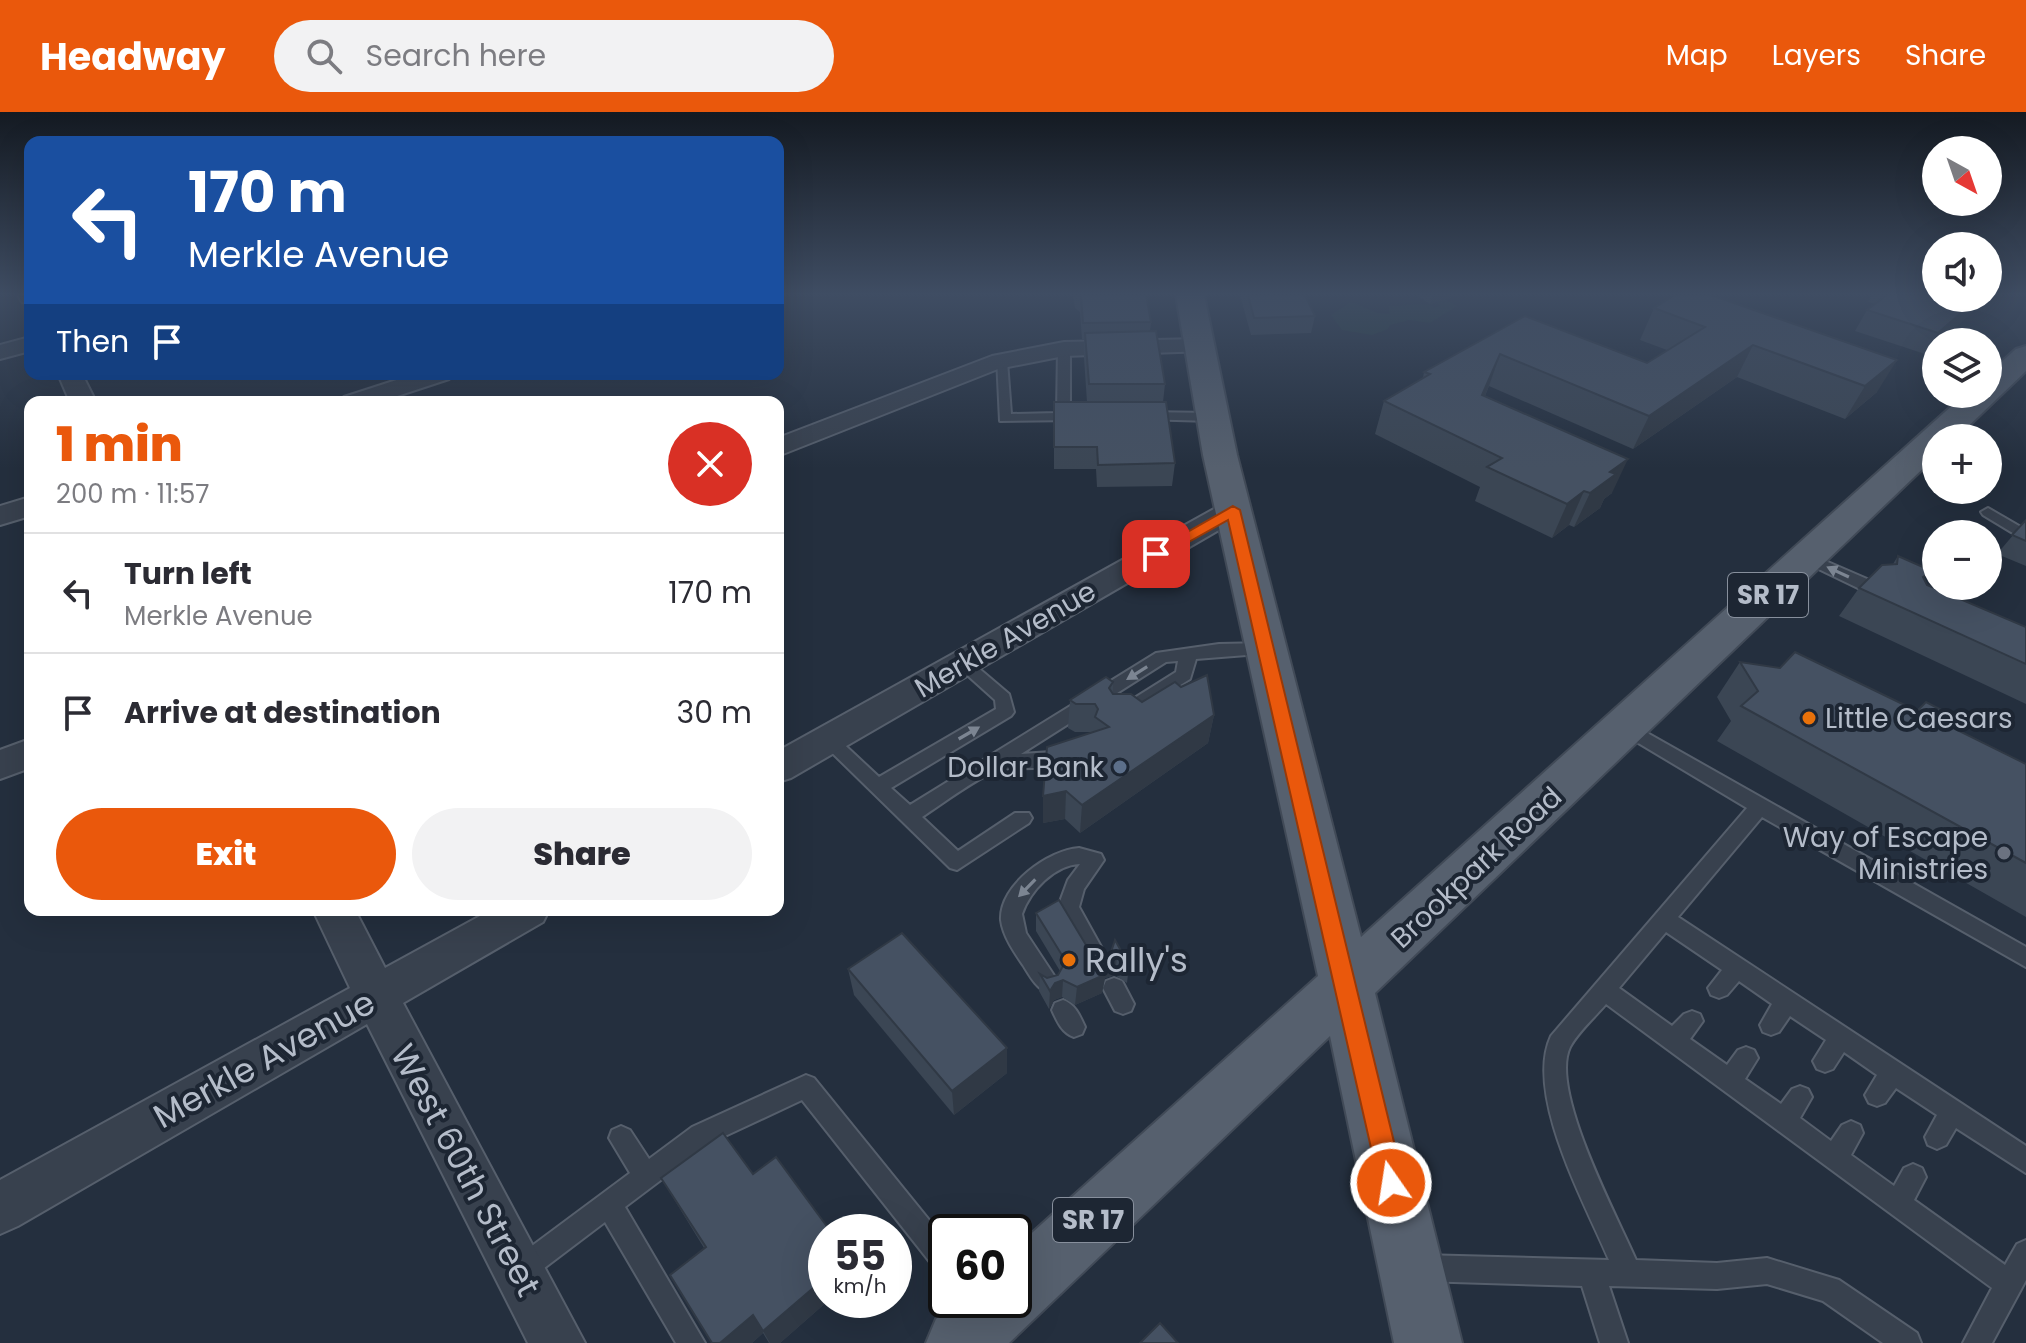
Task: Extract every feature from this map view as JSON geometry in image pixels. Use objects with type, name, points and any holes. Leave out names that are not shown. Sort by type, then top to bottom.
[{"type":"main road","points":[[1200,352],[1233,510],[1428,1343]]},
{"type":"main road","points":[[2002,377],[2026,355]]},
{"type":"main road","name":"Brookpark Road","points":[[1951,424],[1968,408]]},
{"type":"main road","name":"Brookpark Road","points":[[1032,1271],[1347,987],[1922,451]]},
{"type":"street","points":[[784,446],[956,376],[1001,361],[1046,352]]},
{"type":"street","points":[[372,396],[421,380]]},
{"type":"street","points":[[0,516],[24,508]]},
{"type":"street","name":"Merkle Avenue","points":[[784,765],[1233,510]]},
{"type":"street","points":[[0,765],[24,755]]},
{"type":"street","name":"West 60th Street","points":[[337,916],[557,1343]]},
{"type":"street","name":"Merkle Avenue","points":[[0,1208],[517,916]]},
{"type":"lane","points":[[1063,417],[1064,352]]},
{"type":"lane","points":[[1001,361],[1005,418],[1092,417]]},
{"type":"lane","points":[[1137,416],[1212,417]]},
{"type":"lane","points":[[1988,512],[2026,537]]},
{"type":"lane","points":[[1807,558],[1868,586]]},
{"type":"lane","points":[[908,816],[1162,657],[1266,649]]},
{"type":"lane","points":[[1119,716],[1184,675],[1188,654]]},
{"type":"lane","points":[[877,787],[1005,712],[1003,698],[963,664]]},
{"type":"lane","points":[[1626,727],[2026,958]]},
{"type":"lane","points":[[993,763],[1054,759],[1084,739]]},
{"type":"lane","points":[[828,740],[957,862],[1022,818]]},
{"type":"lane","points":[[1628,1274],[1564,1123],[1554,1076],[1559,1043],[1760,806]]},
{"type":"lane","points":[[1048,983],[1013,927],[1011,912],[1014,902],[1027,885],[1061,860],[1076,855],[1094,860],[1075,886],[1068,907],[1099,963]]},
{"type":"lane","points":[[1664,919],[2026,1161]]},
{"type":"lane","points":[[1719,988],[1737,969]]},
{"type":"lane","points":[[1604,990],[2010,1285]]},
{"type":"lane","points":[[1771,1025],[1787,1001]]},
{"type":"lane","points":[[1674,1040],[1692,1021]]},
{"type":"lane","points":[[1825,1061],[1841,1037]]},
{"type":"lane","points":[[1729,1081],[1746,1058]]},
{"type":"lane","points":[[1877,1095],[1893,1072]]},
{"type":"lane","points":[[519,1271],[701,1135],[806,1086],[928,1239]]},
{"type":"lane","points":[[1784,1121],[1800,1097]]},
{"type":"lane","points":[[1937,1137],[1952,1112]]},
{"type":"lane","points":[[1834,1158],[1851,1133]]},
{"type":"lane","points":[[621,1138],[646,1176]]},
{"type":"lane","points":[[1898,1204],[1913,1177]]},
{"type":"lane","points":[[609,1204],[691,1343]]},
{"type":"lane","points":[[1977,1343],[2026,1253]]},
{"type":"lane","points":[[1411,1267],[1717,1276],[1767,1271],[1830,1289],[1907,1343]]},
{"type":"lane","points":[[1591,1273],[1614,1343]]},
{"type":"building","points":[[1087,352],[1160,352],[1165,384],[1089,384]]},
{"type":"building","points":[[1459,352],[1620,352],[1647,363],[1664,352],[1742,352],[1649,416],[1500,354],[1482,395],[1628,459],[1610,472],[1616,474],[1590,493],[1584,491],[1567,504],[1487,467],[1502,458],[1384,401],[1430,374],[1424,372]]},
{"type":"building","points":[[1773,352],[1875,352],[1897,360],[1865,386]]},
{"type":"building","points":[[1054,402],[1166,402],[1175,463],[1098,465],[1097,447],[1054,447]]},
{"type":"building","points":[[2026,520],[2026,541],[2012,535]]},
{"type":"building","points":[[1898,556],[1922,567],[1922,600],[1962,600],[2026,627],[2026,664],[1859,588],[1882,565],[1897,564]]},
{"type":"building","points":[[1795,652],[1917,711],[1926,702],[1957,718],[1949,726],[2026,764],[2026,863],[1741,706],[1758,691],[1740,662],[1780,668]]},
{"type":"building","points":[[1207,675],[1214,715],[1082,805],[1066,791],[1043,796],[1047,747],[1109,727],[1095,717],[1098,709],[1095,704],[1076,704],[1070,700],[1106,677],[1113,682],[1109,688],[1113,694],[1131,694],[1142,702],[1175,682],[1181,687]]},
{"type":"building","points":[[1059,900],[1092,955],[1110,955],[1115,940],[1129,965],[1117,957],[1107,960],[1102,969],[1104,975],[1077,987],[1063,980],[1055,983],[1050,991],[1040,974],[1047,978],[1058,975],[1063,966],[1061,961],[1065,960],[1036,913]]},
{"type":"building","points":[[902,933],[1007,1048],[952,1091],[848,969]]},
{"type":"building","points":[[723,1133],[753,1174],[776,1157],[818,1214],[808,1214],[808,1292],[763,1331],[753,1315],[720,1343],[712,1343],[670,1275],[706,1247],[661,1178]]},
{"type":"building","points":[[1160,1323],[1178,1343],[1140,1343]]},
{"type":"place","name":"Little Caesars","points":[[1809,718]]},
{"type":"place","name":"Dollar Bank","points":[[1120,767]]},
{"type":"place","name":"Way of Escape Ministries","points":[[2004,853]]},
{"type":"place","name":"Rally's","points":[[1069,960]]},
{"type":"route","points":[[1156,554],[1233,510],[1391,1183]]}]
